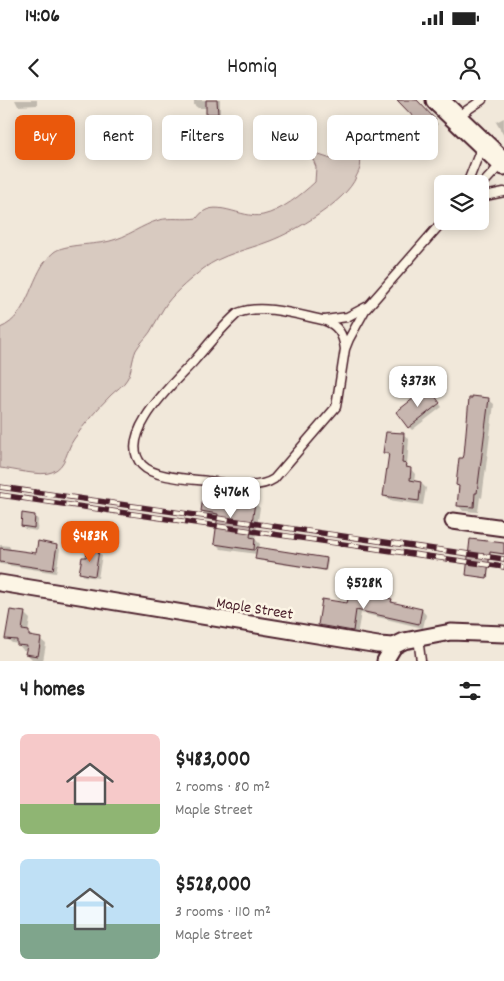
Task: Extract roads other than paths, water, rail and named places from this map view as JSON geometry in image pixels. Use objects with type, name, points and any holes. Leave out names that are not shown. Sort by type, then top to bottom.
[{"type":"street","points":[[437,100],[503,164]]},
{"type":"street","points":[[453,521],[504,528]]},
{"type":"street","name":"Maple Street","points":[[0,582],[328,637],[394,646],[400,642],[452,632],[504,634]]},
{"type":"street","points":[[385,661],[394,646]]},
{"type":"lane","points":[[456,118],[482,100]]},
{"type":"lane","points":[[471,175],[483,144]]},
{"type":"lane","points":[[489,178],[503,164]]},
{"type":"lane","points":[[489,195],[504,192]]},
{"type":"lane","points":[[369,304],[347,317],[334,320],[323,320],[285,312],[264,310],[244,311],[235,315],[148,412],[139,430],[136,443],[137,455],[141,464],[155,473],[194,479],[242,485],[271,481],[336,407],[345,349],[369,304],[435,230]]},
{"type":"lane","points":[[323,320],[339,330],[343,337],[345,349]]},
{"type":"lane","points":[[418,638],[420,661]]},
{"type":"railway","points":[[0,487],[504,559]]},
{"type":"railway","points":[[0,495],[504,567]]}]
